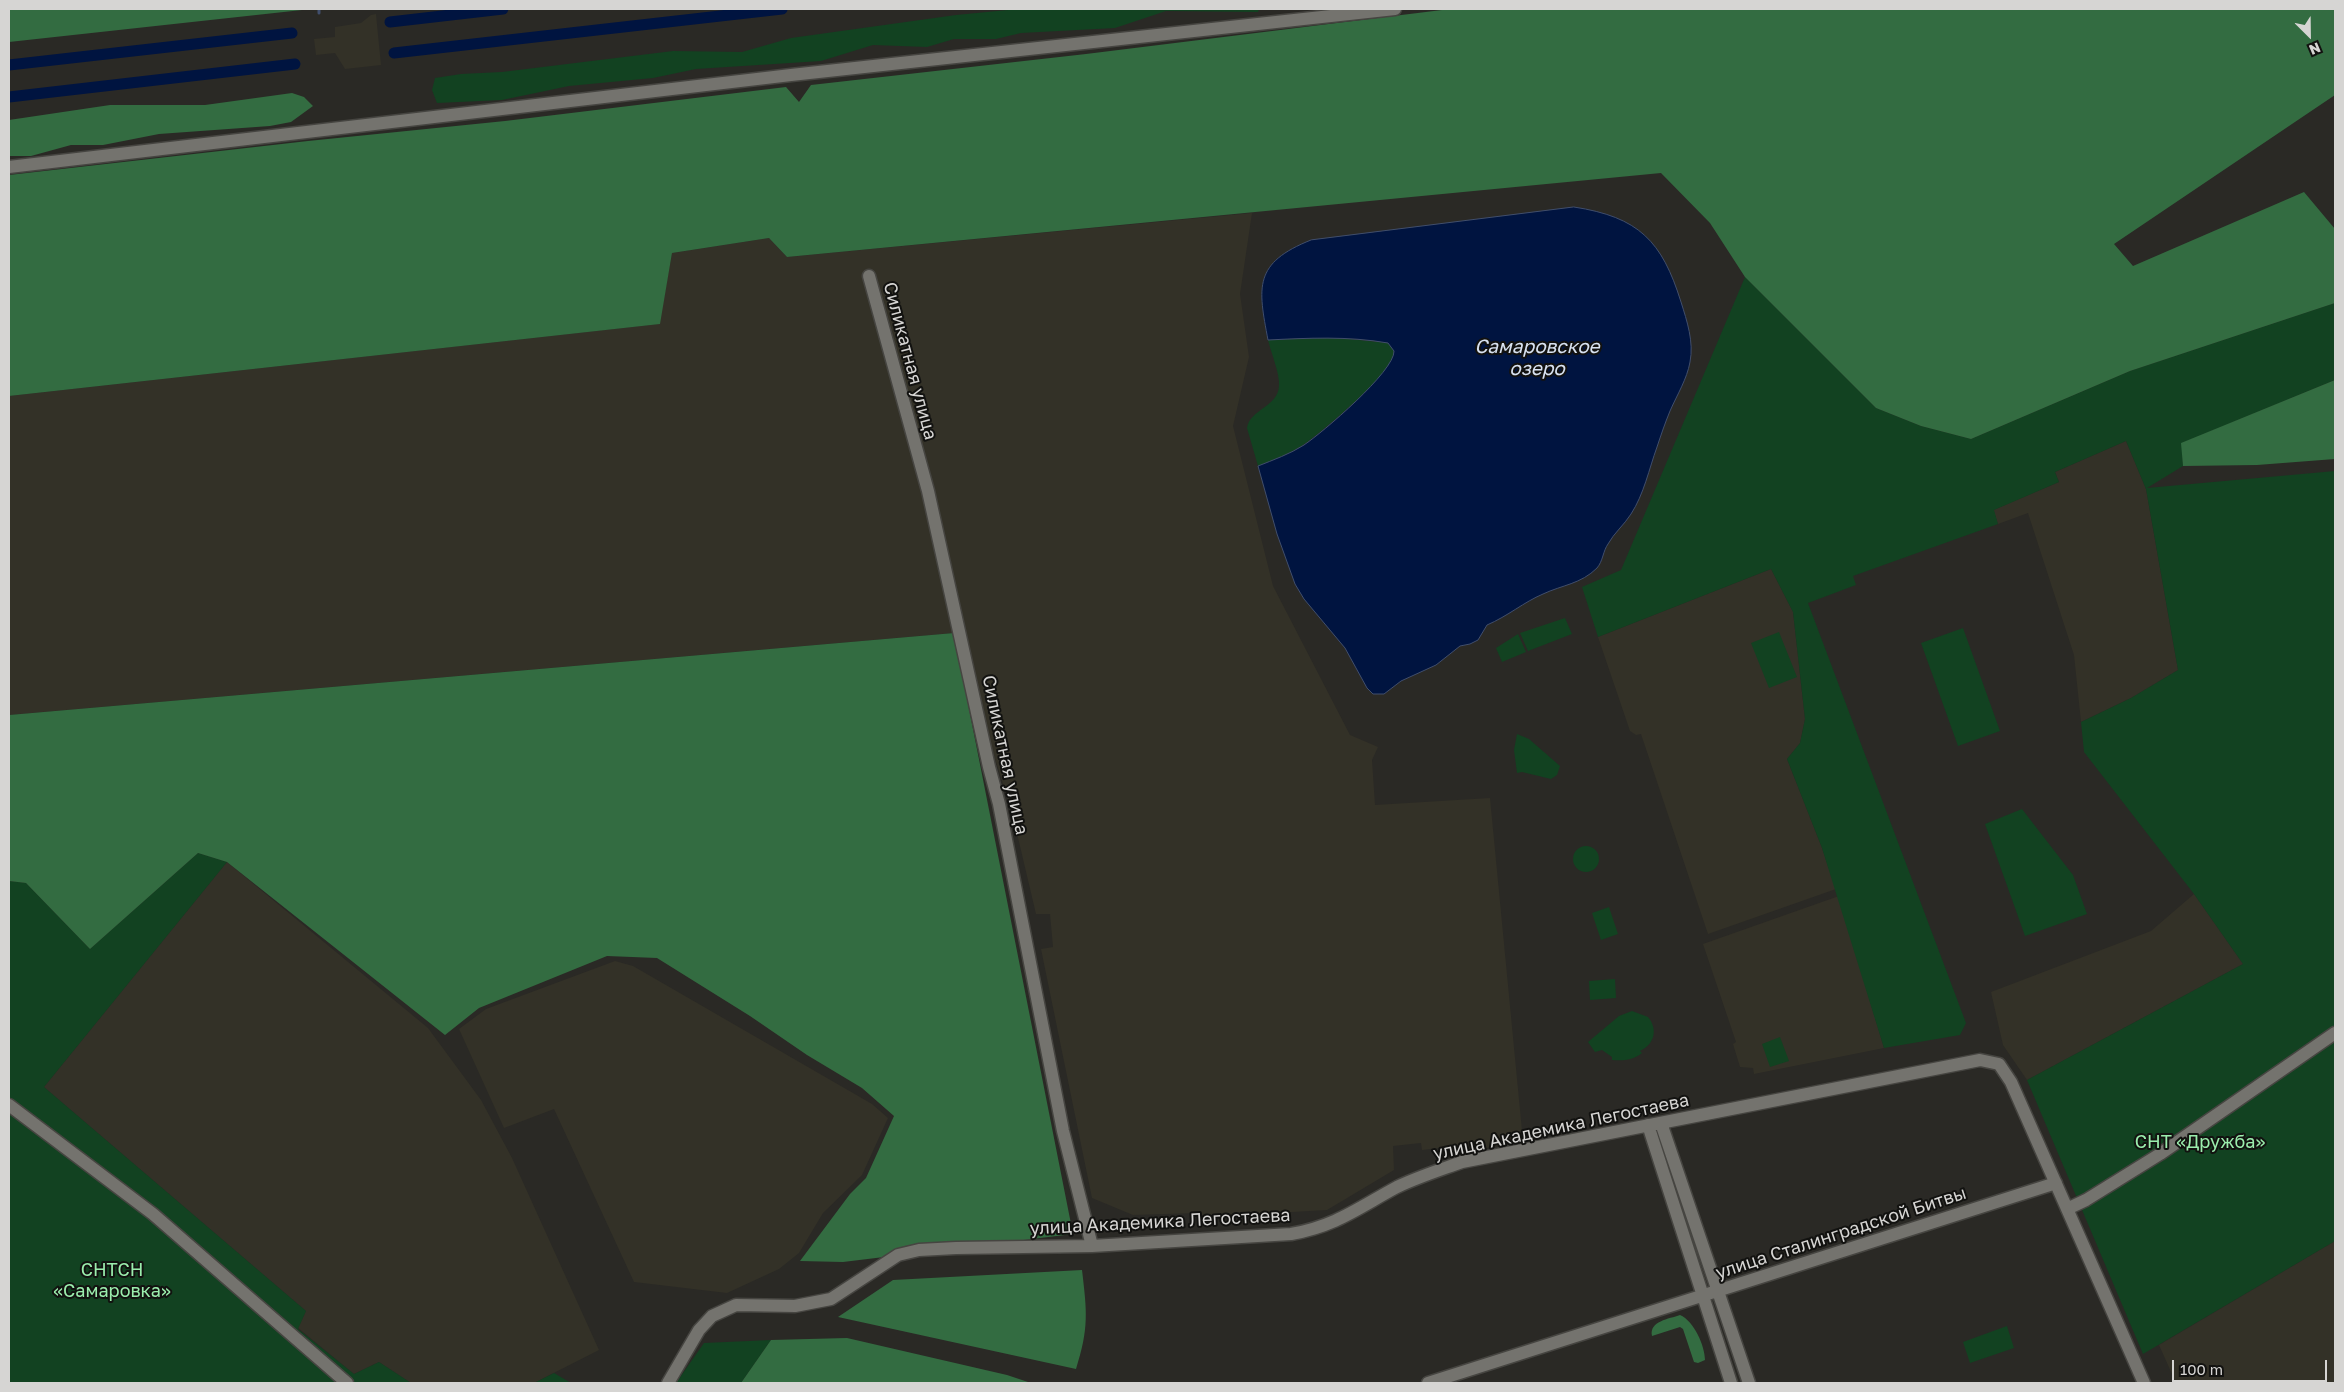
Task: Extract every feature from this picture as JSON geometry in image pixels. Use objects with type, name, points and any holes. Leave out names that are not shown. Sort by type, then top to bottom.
[{"type":"street","points":[[9,167],[782,76],[1395,9]]},
{"type":"street","name":"Силикатная улица","points":[[869,276],[928,491],[989,768],[999,804],[1063,1131],[1092,1246]]},
{"type":"street","points":[[2067,1209],[2086,1200],[2160,1154],[2335,1033]]},
{"type":"street","name":"улица Академика Легостаева","points":[[668,1383],[699,1330],[712,1316],[736,1306],[795,1306],[831,1299],[880,1265],[898,1255],[956,1248],[1092,1246],[1291,1234],[1314,1230],[1356,1212],[1397,1187],[1428,1173],[1462,1162],[1980,1060],[1999,1064],[2011,1082],[2056,1183]]},
{"type":"street","points":[[9,1105],[153,1214],[348,1383]]},
{"type":"street","points":[[1662,1122],[1749,1383]]},
{"type":"street","points":[[1648,1125],[1731,1383]]},
{"type":"street","points":[[2056,1183],[2144,1383]]},
{"type":"street","name":"улица Сталинградской Битвы","points":[[1428,1383],[2056,1183]]},
{"type":"shaded area","points":[[376,14],[381,65],[345,69],[335,53],[316,55],[314,39],[335,37],[335,27],[361,23],[371,15]]},
{"type":"shaded area","points":[[1252,213],[1240,294],[1249,357],[1233,426],[1273,586],[1350,735],[1378,747],[1372,760],[1375,805],[1490,798],[1523,1141],[1451,1155],[1448,1147],[1422,1150],[1421,1143],[1393,1146],[1394,1170],[1327,1210],[1205,1217],[1198,1213],[1133,1215],[1092,1198],[1041,949],[1053,947],[1050,914],[1036,914],[1011,808],[954,633],[9,715],[9,396],[659,324],[672,253],[769,238],[787,257]]},
{"type":"shaded area","points":[[2126,441],[2146,489],[2178,670],[2131,698],[2081,722],[2074,655],[2028,513],[1998,524],[1993,510],[2059,482],[2055,472]]},
{"type":"shaded area","points":[[1771,569],[1793,612],[1805,719],[1800,743],[1787,759],[1836,889],[1708,934],[1641,734],[1636,735],[1630,731],[1598,637]]},
{"type":"shaded area","points":[[227,862],[428,1028],[481,1100],[512,1158],[599,1350],[534,1383],[411,1383],[379,1362],[354,1374],[298,1328],[306,1311],[44,1087]]},
{"type":"shaded area","points":[[2194,894],[2243,964],[2027,1080],[2003,1045],[1991,992],[2151,931]]},
{"type":"shaded area","points":[[1839,896],[1884,1048],[1754,1074],[1753,1068],[1740,1067],[1733,1044],[1736,1042],[1703,944]]},
{"type":"shaded area","points":[[615,961],[633,966],[872,1104],[888,1118],[862,1175],[823,1213],[799,1253],[779,1269],[727,1293],[634,1282],[554,1109],[504,1128],[459,1029],[486,1009]]},
{"type":"shaded area","points":[[2335,1241],[2335,1383],[2176,1383],[2159,1345]]},
{"type":"green space","points":[[9,9],[302,9],[302,10],[9,42]]},
{"type":"green space","points":[[1018,9],[1259,9],[1258,12],[1166,11],[1115,28],[1021,33],[996,39],[954,39],[927,47],[873,45],[821,61],[696,69],[653,78],[569,86],[502,100],[437,103],[432,90],[435,78],[461,74],[502,72],[673,51],[742,52],[791,38],[956,15]]},
{"type":"green space","points":[[1450,9],[2335,9],[2335,95],[2114,244],[2133,266],[2304,192],[2335,229],[2335,303],[2130,371],[1971,439],[1921,426],[1876,408],[1745,277],[1710,223],[1661,173],[787,257],[769,238],[672,253],[660,324],[9,396],[9,175],[505,121],[786,87],[799,102],[811,85],[1086,54]]},
{"type":"green space","points":[[292,93],[304,97],[313,106],[291,122],[270,126],[159,134],[103,145],[71,145],[31,156],[9,156],[9,120],[110,105],[205,105]]},
{"type":"green space","name":"СНТ «Дружба»","points":[[1745,277],[1876,408],[1921,426],[1971,439],[2130,371],[2335,303],[2335,380],[2182,443],[2183,466],[2147,488],[2335,471],[2335,1241],[2143,1354],[2027,1080],[2243,964],[2194,894],[2084,752],[2081,722],[2131,698],[2178,670],[2146,489],[2126,441],[2055,472],[2059,482],[1994,510],[1998,524],[1853,576],[1856,585],[1808,603],[1966,1023],[1960,1035],[1884,1048],[1822,848],[1787,759],[1800,743],[1805,719],[1793,612],[1771,569],[1598,637],[1582,587],[1621,570]]},
{"type":"green space","points":[[1329,337],[1388,343],[1393,348],[1394,356],[1390,365],[1368,389],[1312,439],[1281,457],[1258,466],[1247,428],[1253,416],[1274,399],[1279,386],[1277,370],[1268,340]]},
{"type":"green space","points":[[2335,380],[2335,459],[2257,465],[2183,466],[2181,443]]},
{"type":"green space","points":[[1565,618],[1572,634],[1528,651],[1520,633]]},
{"type":"green space","points":[[1963,628],[2000,731],[1958,746],[1921,643]]},
{"type":"green space","points":[[1779,632],[1797,677],[1769,688],[1751,643]]},
{"type":"green space","points":[[954,633],[1073,1234],[843,1262],[800,1261],[850,1194],[866,1178],[894,1116],[862,1088],[807,1055],[750,1016],[657,958],[607,956],[479,1008],[445,1035],[227,862],[198,853],[90,949],[26,883],[9,881],[9,715]]},
{"type":"green space","points":[[1518,634],[1526,652],[1502,662],[1496,648]]},
{"type":"green space","points":[[1517,734],[1529,739],[1560,766],[1557,775],[1551,779],[1522,772],[1517,773],[1514,750]]},
{"type":"green space","points":[[2022,809],[2073,875],[2087,914],[2025,936],[1985,824]]},
{"type":"green space","points":[[1586,846],[1595,850],[1599,859],[1595,868],[1586,872],[1577,868],[1573,859],[1577,850]]},
{"type":"green space","name":"СНТСН «Самаровка»","points":[[198,853],[227,862],[44,1087],[306,1311],[298,1329],[354,1374],[379,1362],[411,1383],[9,1383],[9,881],[26,883],[90,949]]},
{"type":"green space","points":[[1609,907],[1618,934],[1601,940],[1592,913]]},
{"type":"green space","points":[[1615,979],[1616,998],[1590,1000],[1589,981]]},
{"type":"green space","points":[[1632,1011],[1648,1017],[1653,1026],[1652,1040],[1640,1051],[1642,1053],[1632,1059],[1612,1060],[1612,1057],[1602,1050],[1595,1052],[1588,1042],[1619,1016]]},
{"type":"green space","points":[[1780,1037],[1789,1061],[1770,1067],[1762,1044]]},
{"type":"green space","points":[[1082,1270],[1086,1320],[1076,1369],[838,1317],[893,1280]]},
{"type":"green space","points":[[1680,1315],[1690,1323],[1698,1334],[1705,1360],[1698,1363],[1694,1362],[1683,1329],[1680,1327],[1652,1336],[1654,1327],[1661,1321]]},
{"type":"green space","points":[[2007,1326],[2014,1348],[1970,1363],[1963,1342]]},
{"type":"green space","points":[[847,1338],[1007,1375],[1031,1383],[741,1383],[771,1340]]},
{"type":"green space","points":[[771,1340],[741,1383],[676,1383],[704,1343]]},
{"type":"green space","points":[[554,1373],[571,1383],[534,1383]]},
{"type":"water","name":"Самаровское озеро","points":[[1574,207],[1615,217],[1645,235],[1656,248],[1674,281],[1689,332],[1691,354],[1689,368],[1666,420],[1639,498],[1631,514],[1606,547],[1599,565],[1591,573],[1578,581],[1536,597],[1487,625],[1478,640],[1460,646],[1436,665],[1401,681],[1384,694],[1373,694],[1367,688],[1345,648],[1304,599],[1295,584],[1277,534],[1258,466],[1299,448],[1326,428],[1371,386],[1391,360],[1394,351],[1388,343],[1358,339],[1268,340],[1262,305],[1264,279],[1269,268],[1278,258],[1311,240]]},
{"type":"waterway","points":[[390,22],[503,9]]},
{"type":"waterway","points":[[394,53],[782,9]]},
{"type":"waterway","points":[[9,65],[292,33]]},
{"type":"waterway","points":[[9,97],[295,64]]}]
